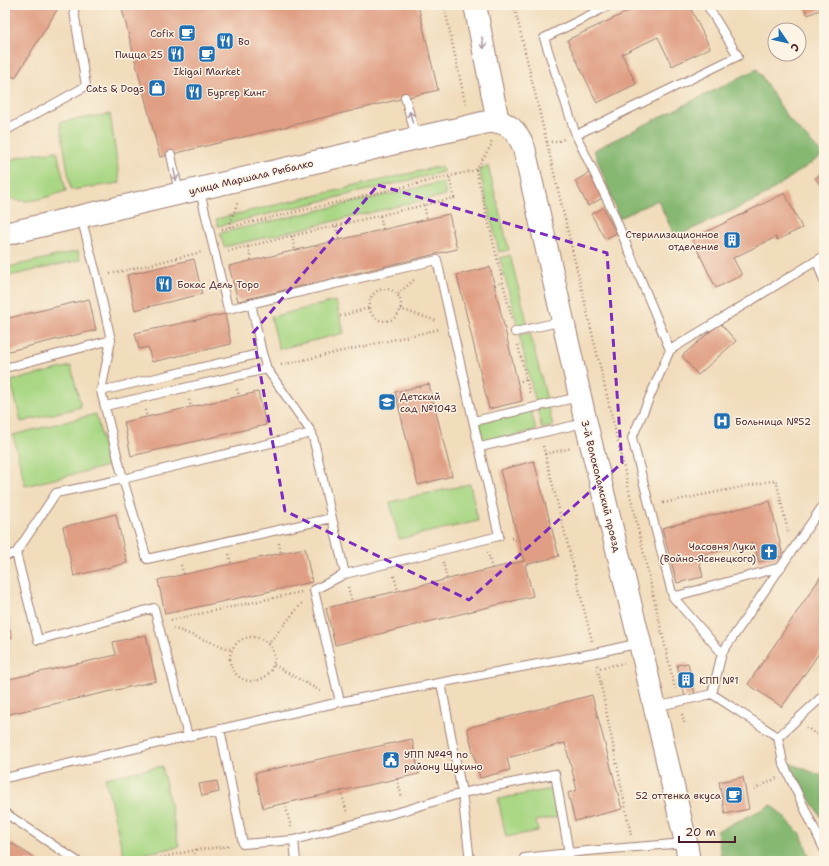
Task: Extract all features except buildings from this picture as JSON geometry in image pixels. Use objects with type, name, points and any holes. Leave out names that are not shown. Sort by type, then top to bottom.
[{"type":"street","points":[[475,5],[494,130]]},
{"type":"street","name":"улица Маршала Рыбалко","points":[[5,234],[486,123],[494,130]]},
{"type":"street","name":"3-й Волоколамский проезд","points":[[494,130],[506,125],[516,132],[522,139],[586,423],[640,643],[688,852]]},
{"type":"lane","points":[[5,131],[86,86],[73,5]]},
{"type":"lane","points":[[610,5],[544,38],[576,135],[612,210],[670,350]]},
{"type":"lane","points":[[576,135],[738,56],[708,5]]},
{"type":"lane","points":[[405,98],[416,138]]},
{"type":"lane","points":[[171,155],[190,192],[215,252],[228,308],[437,260],[499,536],[344,574],[314,590],[340,702]]},
{"type":"lane","points":[[81,216],[97,277],[111,340],[101,391],[123,479],[147,559],[332,518]]},
{"type":"lane","points":[[722,653],[673,597],[632,438],[670,350],[821,258],[824,281]]},
{"type":"lane","points":[[251,303],[267,369],[312,433],[344,574]]},
{"type":"lane","points":[[515,332],[563,321]]},
{"type":"lane","points":[[5,368],[111,340]]},
{"type":"lane","points":[[101,391],[262,353]]},
{"type":"lane","points":[[105,406],[267,369]]},
{"type":"lane","points":[[474,421],[580,396]]},
{"type":"lane","points":[[480,447],[586,423]]},
{"type":"lane","points":[[5,556],[16,553],[56,493],[123,479],[312,433]]},
{"type":"lane","points":[[712,694],[722,653],[824,504]]},
{"type":"lane","points":[[16,553],[38,640],[154,608],[188,736]]},
{"type":"lane","points":[[673,597],[781,567]]},
{"type":"lane","points":[[5,778],[340,702],[640,643]]},
{"type":"lane","points":[[441,683],[462,793],[470,861]]},
{"type":"lane","points":[[655,707],[712,694],[778,737],[783,763],[824,849]]},
{"type":"lane","points":[[778,737],[824,695]]},
{"type":"lane","points":[[220,729],[243,844],[294,840],[406,810],[462,793],[555,774],[569,852]]},
{"type":"lane","points":[[5,813],[77,861]]},
{"type":"lane","points":[[294,840],[296,861]]},
{"type":"lane","points":[[524,861],[524,858],[569,852],[688,852]]},
{"type":"path","points":[[444,5],[466,106]]},
{"type":"path","points":[[514,5],[678,702],[685,725]]},
{"type":"path","points":[[476,170],[492,144],[494,130]]},
{"type":"path","points":[[97,277],[134,268],[248,247],[454,198],[449,176]]},
{"type":"path","points":[[228,227],[238,200]]},
{"type":"path","points":[[424,206],[427,219]]},
{"type":"path","points":[[380,216],[383,229]]},
{"type":"path","points":[[336,226],[339,240]]},
{"type":"path","points":[[292,236],[295,250]]},
{"type":"path","points":[[248,247],[251,260]]},
{"type":"path","points":[[134,268],[135,273]]},
{"type":"path","points":[[495,285],[503,283]]},
{"type":"path","points":[[383,288],[393,290],[398,294],[401,304],[400,309],[394,318],[384,321],[374,317],[368,303],[373,293],[383,288]]},
{"type":"path","points":[[340,316],[369,308]]},
{"type":"path","points":[[400,309],[452,326]]},
{"type":"path","points":[[267,369],[452,326]]},
{"type":"path","points":[[517,382],[526,380]]},
{"type":"path","points":[[545,454],[576,447]]},
{"type":"path","points":[[649,506],[776,480],[792,550]]},
{"type":"path","points":[[158,623],[314,590]]},
{"type":"path","points":[[268,644],[314,590]]},
{"type":"path","points":[[158,623],[232,650]]},
{"type":"path","points":[[248,637],[262,639],[272,650],[274,665],[265,677],[259,680],[244,680],[233,671],[230,664],[232,650],[241,639],[248,637]]},
{"type":"path","points":[[598,668],[628,662]]},
{"type":"path","points":[[274,665],[340,702]]},
{"type":"path","points":[[796,720],[824,740]]},
{"type":"path","points":[[754,789],[788,773]]},
{"type":"path","points":[[397,779],[406,810]]},
{"type":"path","points":[[341,791],[350,825]]},
{"type":"path","points":[[285,803],[294,840]]},
{"type":"path","points":[[145,861],[196,850],[243,844]]},
{"type":"path","points":[[190,861],[196,850]]},
{"type":"highlighted area","points":[[378,185],[607,253],[622,463],[469,600],[285,511],[253,333]]},
{"type":"green space","points":[[757,69],[788,118],[823,155],[762,197],[675,237],[658,200],[619,218],[594,150]]},
{"type":"green space","points":[[110,114],[120,183],[71,190],[60,122]]},
{"type":"green space","points":[[57,151],[66,191],[28,201],[20,201],[5,196],[4,168],[8,162],[21,157]]},
{"type":"green space","points":[[441,166],[443,172],[218,226],[216,219]]},
{"type":"green space","points":[[488,166],[509,250],[499,252],[479,169]]},
{"type":"green space","points":[[443,182],[446,195],[224,247],[220,233]]},
{"type":"green space","points":[[78,251],[80,260],[5,277],[5,268]]},
{"type":"green space","points":[[510,255],[528,325],[518,328],[500,258]]},
{"type":"green space","points":[[336,301],[344,333],[279,349],[271,317]]},
{"type":"green space","points":[[530,333],[547,400],[536,403],[519,335]]},
{"type":"green space","points":[[71,366],[81,407],[21,422],[11,381]]},
{"type":"green space","points":[[548,406],[553,426],[542,429],[537,409]]},
{"type":"green space","points":[[531,410],[536,430],[483,443],[478,423]]},
{"type":"green space","points":[[96,414],[108,466],[25,486],[13,435]]},
{"type":"green space","points":[[470,484],[478,521],[399,539],[390,502]]},
{"type":"green space","points":[[789,763],[822,776],[824,774],[824,822]]},
{"type":"green space","points":[[162,766],[179,847],[124,857],[105,778]]},
{"type":"green space","points":[[552,789],[558,817],[536,821],[538,831],[506,837],[498,799]]},
{"type":"green space","points":[[772,805],[801,834],[811,861],[722,861],[717,831]]},
{"type":"place","name":"Cofix","points":[[187,33]]},
{"type":"place","name":"Bo","points":[[225,41]]},
{"type":"place","name":"Пицца 25","points":[[176,54]]},
{"type":"place","name":"Ikigai Market","points":[[207,54]]},
{"type":"place","name":"Cats & Dogs","points":[[157,88]]},
{"type":"place","name":"Бургер Кинг","points":[[194,92]]},
{"type":"place","name":"Стерилизационное отделение","points":[[732,240]]},
{"type":"place","name":"Бокас Дель Торо","points":[[164,284]]},
{"type":"place","name":"Детский сад №1043","points":[[387,402]]},
{"type":"place","name":"Больница №52","points":[[722,421]]},
{"type":"place","name":"Часовня Луки (Войно-Ясенецкого)","points":[[769,552]]},
{"type":"place","name":"КПП №1","points":[[686,680]]},
{"type":"place","name":"УПП №49 по району Щукино","points":[[391,760]]},
{"type":"place","name":"52 оттенка вкуса","points":[[734,795]]}]
